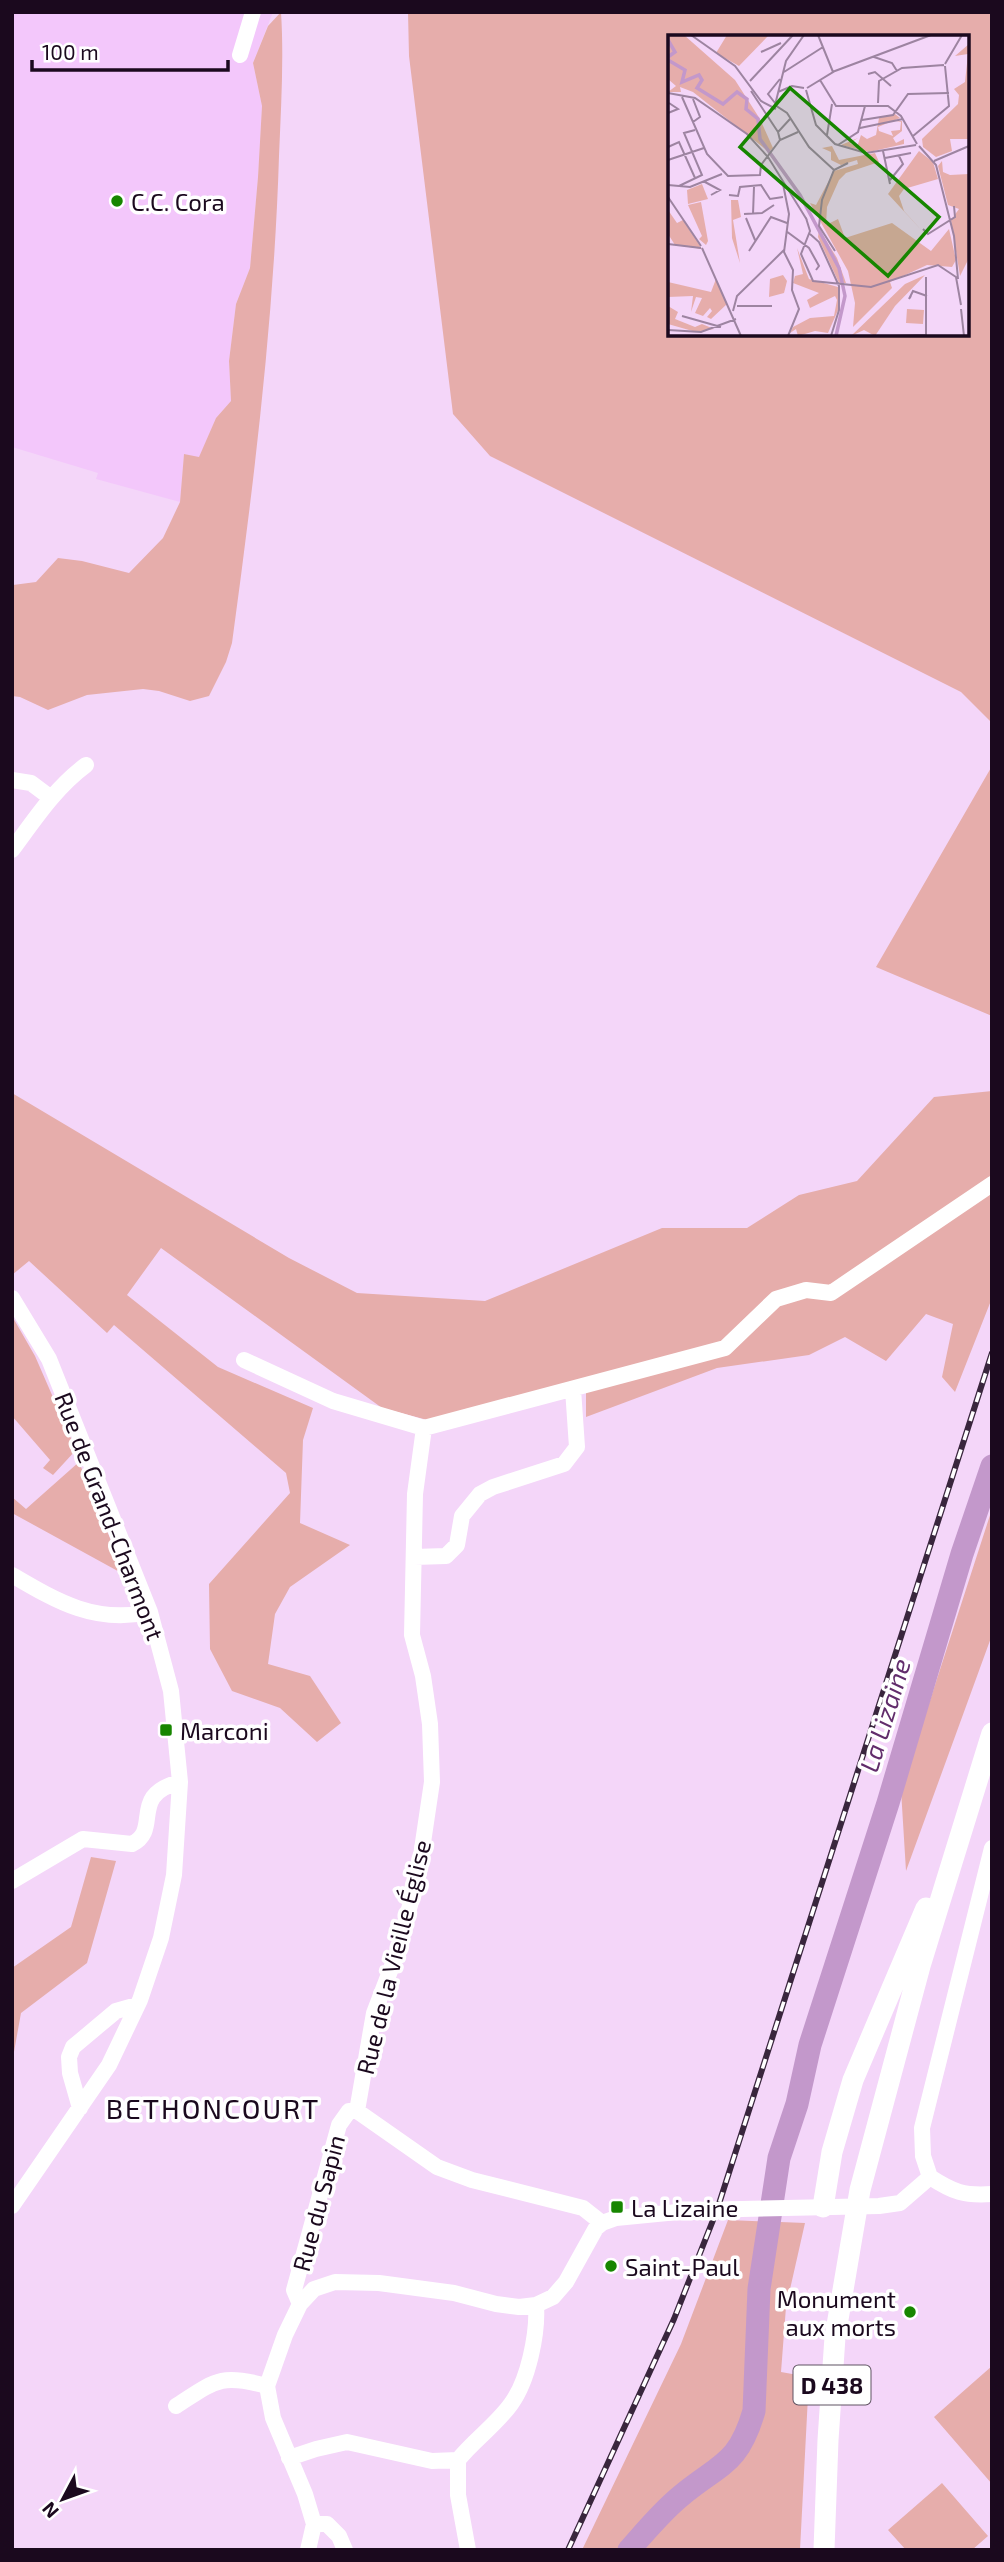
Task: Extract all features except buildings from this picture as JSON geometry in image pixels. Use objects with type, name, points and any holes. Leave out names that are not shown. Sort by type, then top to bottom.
[{"type":"main road","name":"D 438","points":[[824,2550],[835,2337],[860,2206],[896,2051],[992,1734]]},
{"type":"main road","points":[[816,2208],[853,2080],[914,1934],[955,1849]]},
{"type":"street","points":[[240,55],[253,12]]},
{"type":"street","points":[[12,850],[68,778],[86,765]]},
{"type":"street","points":[[12,780],[31,783],[51,798]]},
{"type":"street","points":[[244,1360],[333,1401],[424,1428],[724,1348],[776,1299],[806,1290],[831,1293],[992,1184]]},
{"type":"street","name":"Rue de Grand-Charmont","points":[[12,1298],[49,1359],[150,1612],[171,1691],[180,1782],[174,1875],[162,1938],[137,2005],[109,2065],[12,2206]]},
{"type":"street","points":[[414,1557],[446,1556],[457,1545],[462,1516],[480,1494],[493,1487],[564,1464],[577,1447],[573,1390]]},
{"type":"street","name":"Rue de la Vieille Église","points":[[357,2111],[374,2013],[397,1953],[418,1875],[432,1782],[430,1724],[423,1676],[412,1635],[415,1494],[424,1428]]},
{"type":"street","points":[[13,1577],[63,1604],[89,1614],[132,1616],[150,1612]]},
{"type":"street","points":[[12,1881],[83,1839],[132,1844],[139,1840],[144,1833],[155,1793],[164,1786],[180,1782]]},
{"type":"street","points":[[992,1848],[922,2128],[923,2156],[930,2177],[949,2189],[969,2196],[992,2194]]},
{"type":"street","points":[[80,2108],[70,2073],[69,2057],[73,2047],[116,2011],[137,2005]]},
{"type":"street","name":"Rue du Sapin","points":[[300,2304],[294,2290],[339,2125],[349,2111],[357,2111]]},
{"type":"street","points":[[357,2111],[437,2167],[472,2180],[583,2208],[602,2223]]},
{"type":"street","points":[[308,2550],[314,2525],[305,2494],[273,2418],[267,2386],[285,2335],[300,2304],[314,2288],[335,2281],[379,2283],[454,2293],[496,2304],[519,2307],[536,2305],[553,2297],[566,2283],[586,2242],[602,2223],[616,2218],[735,2209],[900,2203],[930,2177]]},
{"type":"street","points":[[289,2458],[347,2442],[432,2461],[458,2460],[510,2406],[521,2388],[535,2340],[536,2305]]},
{"type":"street","points":[[176,2406],[215,2382],[226,2379],[241,2379],[267,2386]]},
{"type":"street","points":[[458,2460],[458,2495],[468,2550]]},
{"type":"street","points":[[314,2525],[327,2524],[339,2536],[345,2550]]},
{"type":"shaded area","points":[[12,12],[273,12],[253,63],[262,106],[258,177],[250,268],[236,304],[229,361],[231,401],[216,418],[199,458],[184,454],[180,502],[96,479],[98,473],[12,447]]},
{"type":"shaded area","points":[[281,12],[281,120],[268,339],[240,582],[232,643],[226,662],[209,696],[190,701],[143,689],[87,695],[48,710],[12,696],[12,579],[13,585],[36,582],[58,558],[129,573],[163,538],[180,502],[184,454],[199,457],[216,418],[231,401],[229,361],[236,304],[250,268],[258,177],[262,106],[253,63],[268,26]]},
{"type":"shaded area","points":[[408,12],[992,12],[992,723],[961,692],[490,456],[453,414],[409,56]]},
{"type":"shaded area","points":[[992,766],[992,1016],[876,967]]},
{"type":"shaded area","points":[[992,1091],[992,1298],[955,1392],[942,1377],[953,1324],[926,1314],[886,1361],[845,1337],[809,1355],[717,1368],[586,1417],[586,1382],[435,1422],[382,1408],[161,1248],[127,1295],[218,1367],[313,1408],[303,1440],[300,1523],[350,1545],[290,1587],[275,1614],[268,1664],[310,1676],[341,1723],[317,1742],[280,1708],[232,1691],[210,1649],[209,1584],[290,1493],[286,1473],[114,1325],[107,1333],[29,1261],[12,1275],[12,1093],[289,1258],[357,1293],[485,1301],[662,1228],[747,1228],[799,1195],[857,1181],[934,1097]]},
{"type":"shaded area","points":[[12,1316],[35,1356],[76,1450],[53,1475],[43,1468],[50,1460],[12,1416]]},
{"type":"shaded area","points":[[79,1462],[125,1575],[12,1513],[12,1497],[26,1509]]},
{"type":"shaded area","points":[[992,1509],[992,1635],[906,1871],[901,1790]]},
{"type":"shaded area","points":[[91,1857],[116,1861],[87,1963],[21,2013],[12,2063],[12,1968],[71,1927]]},
{"type":"shaded area","points":[[728,2220],[805,2223],[786,2307],[781,2372],[809,2377],[800,2550],[582,2550],[681,2344]]},
{"type":"shaded area","points":[[992,2366],[992,2484],[934,2417]]},
{"type":"shaded area","points":[[942,2483],[988,2536],[972,2550],[906,2550],[888,2530]]},
{"type":"waterway","name":"La Lizaine","points":[[629,2550],[675,2501],[727,2461],[748,2429],[754,2411],[759,2289],[779,2158],[797,2104],[810,2045],[888,1803],[962,1554],[992,1466]]},
{"type":"railway","points":[[568,2550],[674,2319],[717,2210],[992,1353]]},
{"type":"place","name":"C.C. Cora","points":[[117,201]]},
{"type":"place","name":"Marconi","points":[[166,1730]]},
{"type":"place","name":"La Lizaine","points":[[617,2207]]},
{"type":"place","name":"Saint-Paul","points":[[611,2266]]},
{"type":"place","name":"Monument aux morts","points":[[910,2312]]},
{"type":"district","name":"BETHONCOURT","points":[[213,2108]]}]
